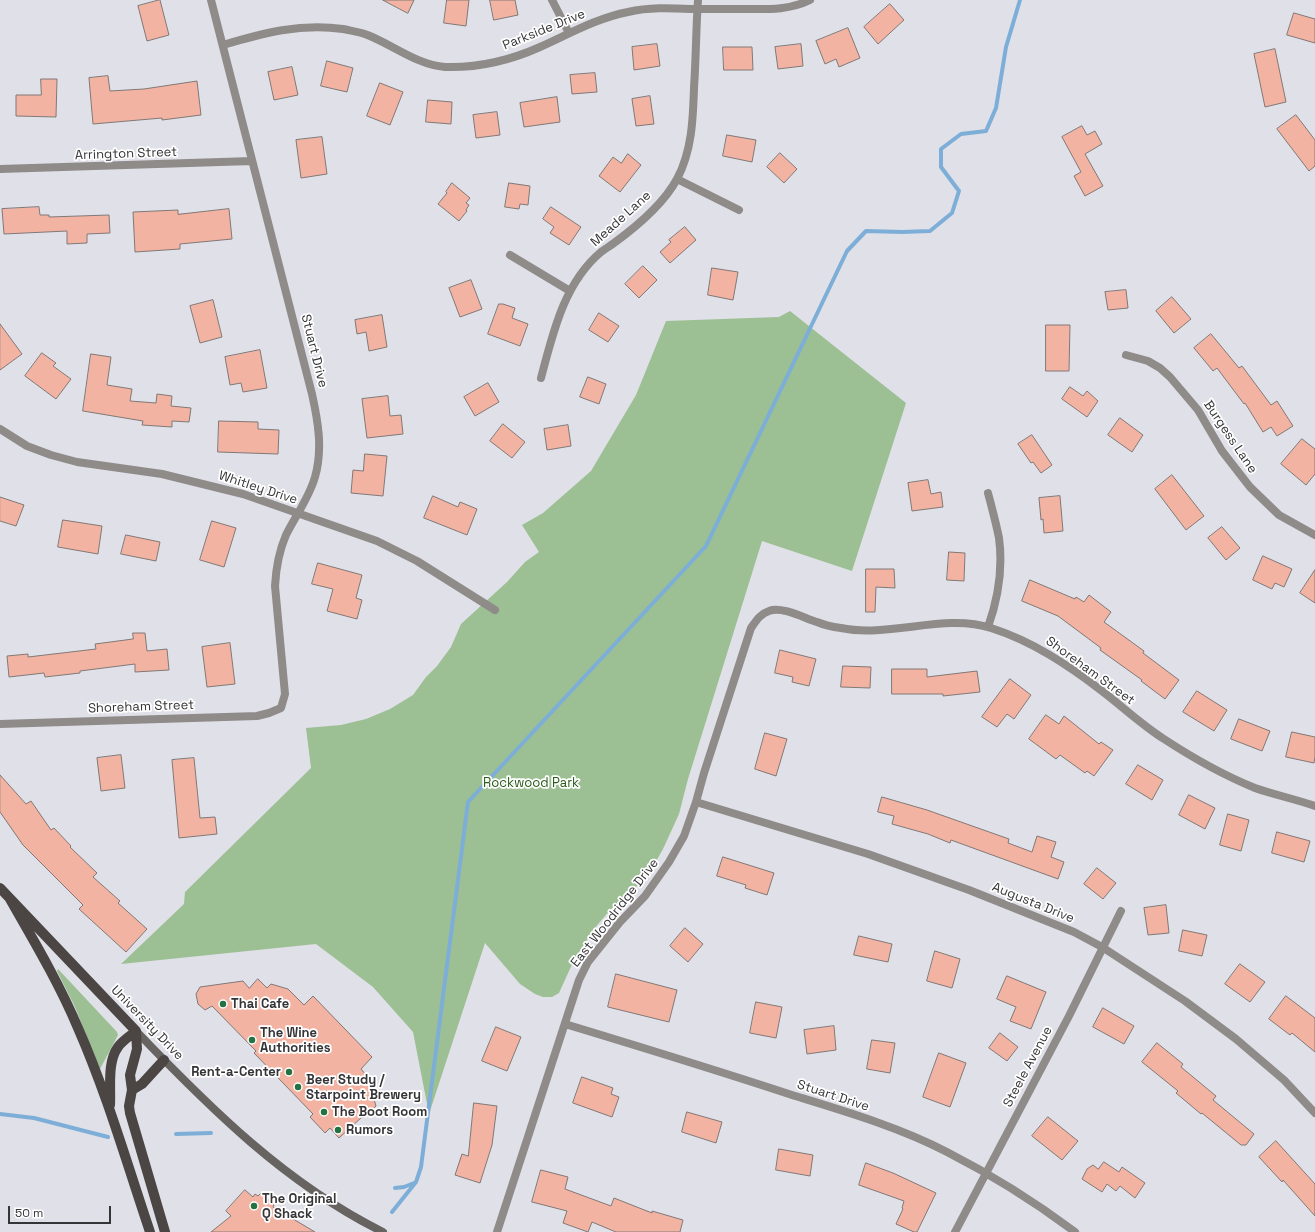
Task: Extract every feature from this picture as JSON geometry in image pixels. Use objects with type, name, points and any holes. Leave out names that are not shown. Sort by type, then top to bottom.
[{"type":"main road","name":"University Drive","points":[[0,888],[136,1031]]},
{"type":"main road","points":[[10,899],[52,972],[90,1056],[150,1232]]},
{"type":"main road","points":[[109,1110],[111,1066],[113,1056],[117,1048],[136,1031]]},
{"type":"main road","points":[[136,1031],[137,1049],[130,1075],[132,1090],[130,1106],[132,1122],[165,1232]]},
{"type":"main road","points":[[132,1090],[142,1084],[164,1060]]},
{"type":"street","name":"Stuart Drive","points":[[211,0],[318,421],[318,463],[311,489],[286,535],[280,551],[276,572],[277,608],[285,684],[285,694],[281,708]]},
{"type":"street","points":[[552,0],[569,33]]},
{"type":"street","name":"Meade Lane","points":[[541,378],[556,326],[570,291],[579,277],[601,252],[655,207],[677,179],[687,155],[691,137],[698,0]]},
{"type":"street","name":"Parkside Drive","points":[[223,45],[272,31],[307,26],[332,28],[369,35],[421,61],[444,66],[466,67],[487,64],[514,57],[602,19],[628,12],[646,9],[787,8],[810,0]]},
{"type":"street","name":"Arrington Street","points":[[0,169],[231,163],[252,161]]},
{"type":"street","points":[[677,179],[739,210]]},
{"type":"street","points":[[510,255],[570,291]]},
{"type":"street","name":"Burgess Lane","points":[[1126,354],[1148,361],[1160,368],[1170,377],[1198,410],[1222,452],[1250,487],[1278,515],[1315,535]]},
{"type":"street","name":"Whitley Drive","points":[[0,429],[27,446],[51,455],[77,462],[162,474],[244,494],[377,541],[411,557],[495,610]]},
{"type":"street","points":[[988,493],[998,534],[1000,561],[997,596],[988,627]]},
{"type":"street","name":"Shoreham Street","points":[[764,614],[770,610],[784,611],[836,627],[866,631],[890,630],[940,623],[988,627],[1011,635],[1036,646],[1072,669],[1162,738],[1196,760],[1233,779],[1315,806]]},
{"type":"street","name":"East Woodridge Drive","points":[[497,1232],[579,980],[588,962],[620,922],[645,896],[669,862],[684,836],[751,628],[758,618],[764,614]]},
{"type":"street","name":"Shoreham Street","points":[[0,724],[257,716],[281,708]]},
{"type":"street","name":"Augusta Drive","points":[[696,802],[868,854],[969,890],[1074,932],[1102,947],[1186,1001],[1236,1039],[1284,1080],[1315,1113]]},
{"type":"street","name":"Steele Avenue","points":[[955,1232],[1069,1016],[1121,911]]},
{"type":"street","name":"Stuart Drive","points":[[564,1024],[851,1114],[916,1138],[947,1152],[1041,1206],[1075,1232]]},
{"type":"street","name":"University Drive","points":[[136,1031],[222,1117],[270,1159],[309,1189],[352,1216],[369,1230],[383,1232]]},
{"type":"green space","name":"Rockwood Park","points":[[790,311],[906,403],[852,571],[762,541],[688,779],[679,814],[654,865],[637,886],[611,909],[593,930],[574,960],[559,993],[552,997],[543,997],[535,994],[520,984],[485,943],[429,1114],[413,1032],[373,987],[316,944],[121,964],[184,904],[185,892],[311,768],[306,728],[341,725],[366,719],[390,709],[413,695],[451,647],[461,624],[507,582],[525,562],[539,552],[522,525],[543,513],[591,471],[636,395],[666,321],[779,317]]},
{"type":"green space","points":[[58,969],[117,1032],[118,1035],[100,1069],[75,1007],[57,971]]},
{"type":"building","points":[[160,0],[169,35],[147,41],[138,6]]},
{"type":"building","points":[[383,0],[414,0],[408,13]]},
{"type":"building","points":[[447,0],[469,0],[466,26],[444,23]]},
{"type":"building","points":[[490,0],[515,0],[518,15],[494,20]]},
{"type":"building","points":[[890,4],[904,20],[878,44],[864,27]]},
{"type":"building","points":[[1294,13],[1315,19],[1315,43],[1287,35]]},
{"type":"building","points":[[848,28],[860,58],[839,67],[836,59],[825,64],[816,41]]},
{"type":"building","points":[[657,44],[660,66],[634,70],[632,47]]},
{"type":"building","points":[[801,44],[803,66],[778,69],[775,47]]},
{"type":"building","points":[[723,47],[752,47],[753,70],[724,70]]},
{"type":"building","points":[[1275,49],[1286,102],[1265,107],[1254,54]]},
{"type":"building","points":[[327,61],[353,68],[347,92],[321,86]]},
{"type":"building","points":[[292,67],[298,95],[274,100],[268,72]]},
{"type":"building","points":[[595,73],[597,92],[572,94],[570,75]]},
{"type":"building","points":[[108,76],[110,91],[144,89],[197,81],[201,115],[162,120],[162,118],[93,124],[89,78]]},
{"type":"building","points":[[41,79],[57,79],[56,117],[16,116],[16,95],[41,95]]},
{"type":"building","points":[[380,83],[403,92],[390,125],[367,116]]},
{"type":"building","points":[[650,96],[654,124],[636,126],[632,99]]},
{"type":"building","points":[[557,97],[560,122],[524,127],[520,103]]},
{"type":"building","points":[[428,100],[452,102],[451,124],[426,122]]},
{"type":"building","points":[[497,112],[500,135],[476,138],[473,115]]},
{"type":"building","points":[[1296,115],[1315,140],[1315,166],[1309,171],[1277,129]]},
{"type":"building","points":[[1082,126],[1087,135],[1095,131],[1102,144],[1085,154],[1103,186],[1085,196],[1074,176],[1081,172],[1062,137]]},
{"type":"building","points":[[727,135],[756,140],[752,162],[723,156]]},
{"type":"building","points":[[322,137],[327,174],[301,178],[296,140]]},
{"type":"building","points":[[780,153],[797,169],[784,183],[767,167]]},
{"type":"building","points":[[628,154],[641,165],[620,192],[599,176],[613,157],[621,163]]},
{"type":"building","points":[[452,183],[470,198],[466,203],[469,205],[466,210],[467,211],[459,221],[438,204],[447,193],[446,192]]},
{"type":"building","points":[[509,183],[530,186],[528,205],[520,204],[519,209],[505,207]]},
{"type":"building","points":[[39,207],[40,215],[49,215],[49,217],[109,215],[110,233],[87,234],[87,243],[67,244],[67,231],[4,234],[2,209]]},
{"type":"building","points":[[551,207],[581,227],[569,245],[550,233],[554,227],[543,219]]},
{"type":"building","points":[[229,209],[232,239],[180,244],[180,249],[135,252],[133,212],[178,210],[178,214]]},
{"type":"building","points":[[685,227],[696,240],[670,263],[660,252],[671,242],[669,240]]},
{"type":"building","points":[[643,266],[657,280],[639,298],[625,284]]},
{"type":"building","points":[[712,268],[738,272],[733,300],[708,295]]},
{"type":"building","points":[[471,280],[482,309],[460,317],[449,288]]},
{"type":"building","points":[[1126,290],[1128,308],[1108,310],[1105,292]]},
{"type":"building","points":[[1172,297],[1191,319],[1174,333],[1156,311]]},
{"type":"building","points":[[213,300],[222,337],[200,343],[190,306]]},
{"type":"building","points":[[499,304],[515,308],[512,318],[528,324],[520,346],[488,334]]},
{"type":"building","points":[[599,313],[619,326],[608,342],[589,330]]},
{"type":"building","points":[[382,315],[387,347],[369,351],[366,332],[357,334],[355,320]]},
{"type":"building","points":[[0,324],[22,354],[0,370]]},
{"type":"building","points":[[1046,325],[1070,325],[1069,371],[1046,371]]},
{"type":"building","points":[[1211,334],[1239,368],[1242,366],[1271,405],[1277,401],[1293,426],[1277,436],[1271,427],[1263,432],[1245,403],[1244,404],[1217,368],[1213,371],[1194,348]]},
{"type":"building","points":[[260,350],[267,388],[243,392],[241,383],[230,385],[225,357]]},
{"type":"building","points":[[42,353],[56,363],[53,366],[71,379],[56,399],[25,376]]},
{"type":"building","points":[[91,354],[111,357],[107,385],[132,389],[130,401],[156,403],[157,394],[172,396],[171,406],[191,408],[189,422],[172,421],[172,427],[142,425],[143,421],[83,411]]},
{"type":"building","points":[[588,377],[606,384],[599,404],[580,397]]},
{"type":"building","points":[[488,383],[499,402],[475,416],[464,397]]},
{"type":"building","points":[[1070,387],[1083,396],[1087,391],[1098,401],[1087,417],[1062,399]]},
{"type":"building","points":[[388,396],[390,416],[401,415],[403,434],[367,438],[362,399]]},
{"type":"building","points":[[1120,418],[1143,435],[1132,452],[1108,435]]},
{"type":"building","points":[[219,421],[258,422],[258,429],[279,430],[278,454],[218,452]]},
{"type":"building","points":[[503,424],[525,442],[512,458],[490,441]]},
{"type":"building","points":[[568,425],[571,446],[547,450],[544,429]]},
{"type":"building","points":[[1032,435],[1052,465],[1041,473],[1033,462],[1031,463],[1018,444]]},
{"type":"building","points":[[1302,439],[1315,449],[1315,474],[1306,485],[1281,464]]},
{"type":"building","points":[[365,454],[387,456],[383,496],[351,493],[353,470],[363,471]]},
{"type":"building","points":[[1172,475],[1204,516],[1186,530],[1155,489]]},
{"type":"building","points":[[928,480],[931,494],[941,492],[943,507],[912,511],[908,483]]},
{"type":"building","points":[[433,496],[458,507],[460,502],[477,509],[467,535],[424,518]]},
{"type":"building","points":[[1060,496],[1063,531],[1044,533],[1039,498]]},
{"type":"building","points":[[0,497],[24,505],[16,526],[0,521]]},
{"type":"building","points":[[63,520],[102,526],[98,554],[58,547]]},
{"type":"building","points":[[212,521],[236,528],[224,567],[200,560]]},
{"type":"building","points":[[1222,527],[1240,548],[1226,560],[1208,538]]},
{"type":"building","points":[[126,535],[160,542],[156,561],[121,554]]},
{"type":"building","points":[[949,552],[965,553],[964,581],[947,580]]},
{"type":"building","points":[[1263,556],[1292,569],[1284,587],[1275,583],[1272,589],[1253,580]]},
{"type":"building","points":[[318,563],[362,575],[356,598],[362,600],[357,619],[327,611],[333,589],[312,584]]},
{"type":"building","points":[[866,569],[894,569],[895,588],[876,587],[875,612],[866,612]]},
{"type":"building","points":[[1315,570],[1315,603],[1300,593]]},
{"type":"building","points":[[1030,580],[1075,599],[1076,597],[1084,602],[1089,595],[1111,612],[1104,622],[1144,651],[1143,653],[1179,680],[1165,699],[1058,616],[1022,601]]},
{"type":"building","points":[[133,633],[145,633],[147,651],[167,649],[169,670],[135,672],[135,664],[45,677],[44,673],[9,677],[7,656],[28,654],[28,657],[96,649],[95,644],[133,639]]},
{"type":"building","points":[[230,643],[235,684],[207,687],[202,647]]},
{"type":"building","points":[[780,650],[816,659],[809,686],[792,682],[793,677],[775,673]]},
{"type":"building","points":[[843,666],[871,667],[870,688],[841,687]]},
{"type":"building","points":[[892,669],[927,669],[927,677],[977,671],[980,692],[943,696],[943,694],[892,694]]},
{"type":"building","points":[[1010,679],[1031,695],[1014,719],[1007,714],[997,727],[982,717]]},
{"type":"building","points":[[1197,691],[1227,710],[1214,731],[1183,712]]},
{"type":"building","points":[[1046,715],[1059,724],[1064,716],[1099,744],[1101,742],[1113,750],[1094,776],[1087,771],[1085,773],[1060,755],[1056,759],[1029,739]]},
{"type":"building","points":[[1239,719],[1270,731],[1262,751],[1231,739]]},
{"type":"building","points":[[1292,732],[1315,737],[1314,763],[1286,757]]},
{"type":"building","points":[[765,733],[787,739],[776,776],[755,769]]},
{"type":"building","points":[[121,755],[125,788],[101,791],[97,758]]},
{"type":"building","points":[[194,758],[200,818],[215,817],[217,834],[179,838],[172,760]]},
{"type":"building","points":[[1138,765],[1163,780],[1152,800],[1126,784]]},
{"type":"building","points":[[0,775],[26,804],[31,801],[51,830],[54,828],[71,846],[70,847],[97,873],[93,877],[120,901],[118,903],[147,929],[126,952],[79,909],[83,905],[23,845],[0,812]]},
{"type":"building","points":[[1189,795],[1215,808],[1205,829],[1179,815]]},
{"type":"building","points":[[882,797],[927,810],[1009,839],[1008,843],[1032,852],[1037,836],[1056,842],[1051,857],[1064,862],[1058,879],[951,840],[950,843],[928,834],[892,824],[894,816],[878,812]]},
{"type":"building","points":[[1228,814],[1249,820],[1241,851],[1220,845]]},
{"type":"building","points":[[1277,832],[1310,841],[1304,862],[1272,853]]},
{"type":"building","points":[[723,857],[774,873],[767,895],[745,888],[746,885],[717,876]]},
{"type":"building","points":[[1097,868],[1116,883],[1103,899],[1084,884]]},
{"type":"building","points":[[1166,905],[1169,933],[1148,935],[1144,908]]},
{"type":"building","points":[[685,928],[703,944],[688,962],[670,946]]},
{"type":"building","points":[[1183,930],[1207,935],[1202,956],[1179,951]]},
{"type":"building","points":[[859,936],[892,944],[888,962],[854,955]]},
{"type":"building","points":[[935,951],[960,959],[952,988],[927,981]]},
{"type":"building","points":[[1240,964],[1265,982],[1250,1002],[1225,984]]},
{"type":"building","points":[[616,974],[677,990],[669,1022],[608,1007]]},
{"type":"building","points":[[1007,976],[1046,992],[1031,1029],[1010,1021],[1016,1007],[997,999]]},
{"type":"building","points":[[258,979],[267,988],[271,984],[288,989],[304,1005],[313,996],[372,1057],[361,1069],[375,1085],[371,1089],[376,1106],[339,1138],[330,1128],[325,1133],[310,1117],[313,1114],[254,1053],[256,1051],[212,1006],[205,1010],[198,1004],[196,994],[200,987],[243,981],[249,988]]},
{"type":"building","points":[[1286,996],[1315,1018],[1315,1052],[1292,1033],[1290,1035],[1269,1019]]},
{"type":"building","points":[[756,1002],[782,1007],[776,1038],[750,1033]]},
{"type":"building","points":[[1103,1008],[1134,1026],[1124,1044],[1093,1027]]},
{"type":"building","points":[[834,1026],[836,1050],[807,1054],[804,1030]]},
{"type":"building","points":[[496,1027],[521,1037],[507,1071],[482,1061]]},
{"type":"building","points":[[1000,1033],[1018,1047],[1007,1061],[989,1048]]},
{"type":"building","points":[[872,1040],[895,1043],[890,1073],[867,1069]]},
{"type":"building","points":[[1157,1043],[1183,1064],[1181,1067],[1216,1096],[1213,1100],[1254,1134],[1246,1145],[1241,1145],[1202,1113],[1201,1114],[1176,1093],[1178,1091],[1142,1062]]},
{"type":"building","points":[[939,1053],[966,1063],[950,1107],[923,1097]]},
{"type":"building","points":[[582,1077],[613,1088],[611,1094],[619,1097],[612,1117],[573,1103]]},
{"type":"building","points":[[474,1103],[497,1106],[492,1145],[480,1183],[455,1175],[462,1154],[468,1156]]},
{"type":"building","points":[[687,1112],[722,1122],[716,1143],[682,1132]]},
{"type":"building","points":[[1048,1117],[1078,1141],[1062,1160],[1032,1136]]},
{"type":"building","points":[[1276,1141],[1315,1184],[1315,1216],[1283,1180],[1282,1182],[1259,1157]]},
{"type":"building","points":[[779,1149],[813,1155],[810,1176],[776,1170]]},
{"type":"building","points":[[1104,1162],[1119,1172],[1122,1167],[1145,1183],[1135,1198],[1120,1186],[1116,1191],[1107,1184],[1102,1192],[1082,1179],[1087,1169],[1093,1165],[1098,1169]]},
{"type":"building","points":[[866,1163],[893,1173],[936,1193],[917,1232],[896,1224],[903,1209],[904,1201],[859,1185]]},
{"type":"building","points":[[541,1170],[568,1177],[565,1189],[611,1206],[614,1198],[652,1213],[652,1211],[683,1220],[680,1232],[616,1232],[592,1222],[588,1232],[563,1223],[567,1211],[532,1202]]},
{"type":"building","points":[[245,1190],[253,1197],[255,1194],[258,1196],[261,1193],[274,1205],[273,1207],[315,1232],[211,1232],[231,1216],[226,1211]]},
{"type":"waterway","points":[[392,1212],[416,1182],[421,1167],[468,802],[706,546],[847,251],[866,231],[930,231],[952,213],[959,191],[941,167],[941,149],[961,134],[986,131],[996,108],[1006,47],[1020,0]]},
{"type":"waterway","points":[[0,1114],[34,1118],[108,1137]]},
{"type":"waterway","points":[[176,1134],[211,1133]]},
{"type":"waterway","points":[[395,1188],[404,1187],[414,1183]]},
{"type":"place","name":"Thai Cafe","points":[[223,1004]]},
{"type":"place","name":"The Wine Authorities","points":[[252,1040]]},
{"type":"place","name":"Rent-a-Center","points":[[289,1072]]},
{"type":"place","name":"Beer Study / Starpoint Brewery","points":[[298,1087]]},
{"type":"place","name":"The Boot Room","points":[[324,1112]]},
{"type":"place","name":"Rumors","points":[[338,1130]]},
{"type":"place","name":"The Original Q Shack","points":[[254,1206]]}]
